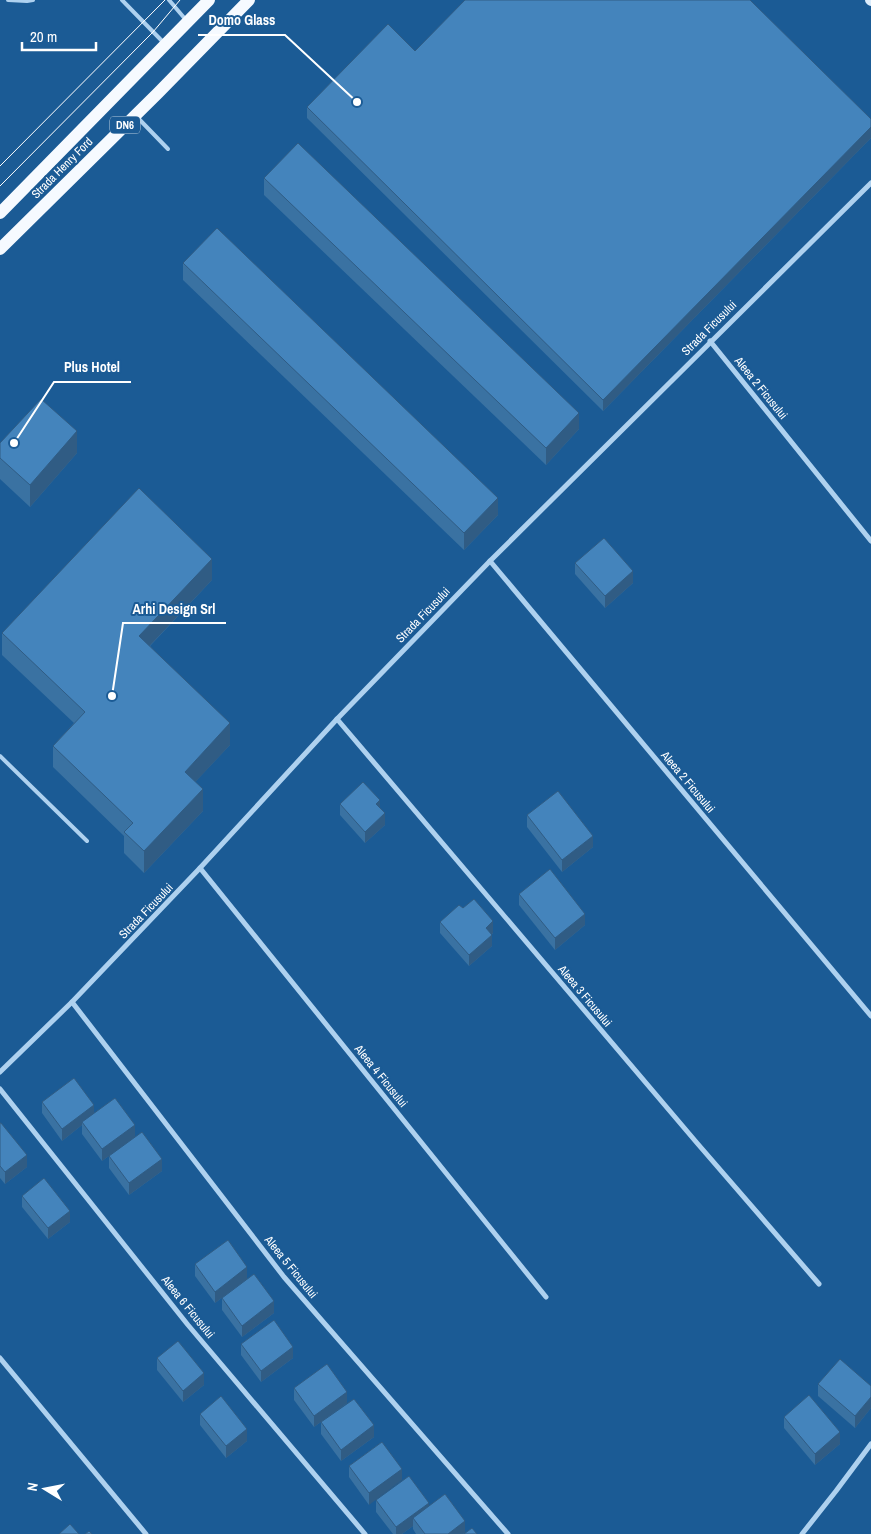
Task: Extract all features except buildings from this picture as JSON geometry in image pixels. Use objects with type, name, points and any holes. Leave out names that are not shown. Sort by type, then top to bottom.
[{"type":"main road","name":"Strada Henry Ford","points":[[0,213],[209,0]]},
{"type":"main road","name":"Strada Henry Ford","points":[[0,249],[249,0]]},
{"type":"street","name":"Strada Ficusului","points":[[0,1072],[72,1002],[200,868],[337,719],[490,561],[871,183]]},
{"type":"street","name":"Aleea 2 Ficusului","points":[[710,341],[871,541]]},
{"type":"street","name":"Aleea 2 Ficusului","points":[[490,561],[871,1016]]},
{"type":"street","name":"Aleea 3 Ficusului","points":[[337,719],[697,1143],[820,1284]]},
{"type":"street","name":"Aleea 4 Ficusului","points":[[200,868],[546,1297]]},
{"type":"street","name":"Aleea 5 Ficusului","points":[[72,1002],[284,1277],[508,1534]]},
{"type":"street","name":"Aleea 6 Ficusului","points":[[0,1089],[188,1325],[365,1534]]},
{"type":"street","points":[[0,1358],[146,1534]]},
{"type":"street","points":[[802,1534],[871,1444]]},
{"type":"lane","points":[[8,0],[33,0]]},
{"type":"lane","points":[[122,0],[166,45]]},
{"type":"lane","points":[[169,0],[188,22]]},
{"type":"lane","points":[[136,115],[168,149]]},
{"type":"lane","points":[[0,756],[87,842]]},
{"type":"tram line","points":[[0,166],[165,0]]},
{"type":"tram line","points":[[0,186],[153,32],[180,0]]},
{"type":"place","name":"Domo Glass","points":[[357,102]]},
{"type":"place","name":"Plus Hotel","points":[[14,443]]},
{"type":"place","name":"Arhi Design Srl","points":[[112,696]]}]
